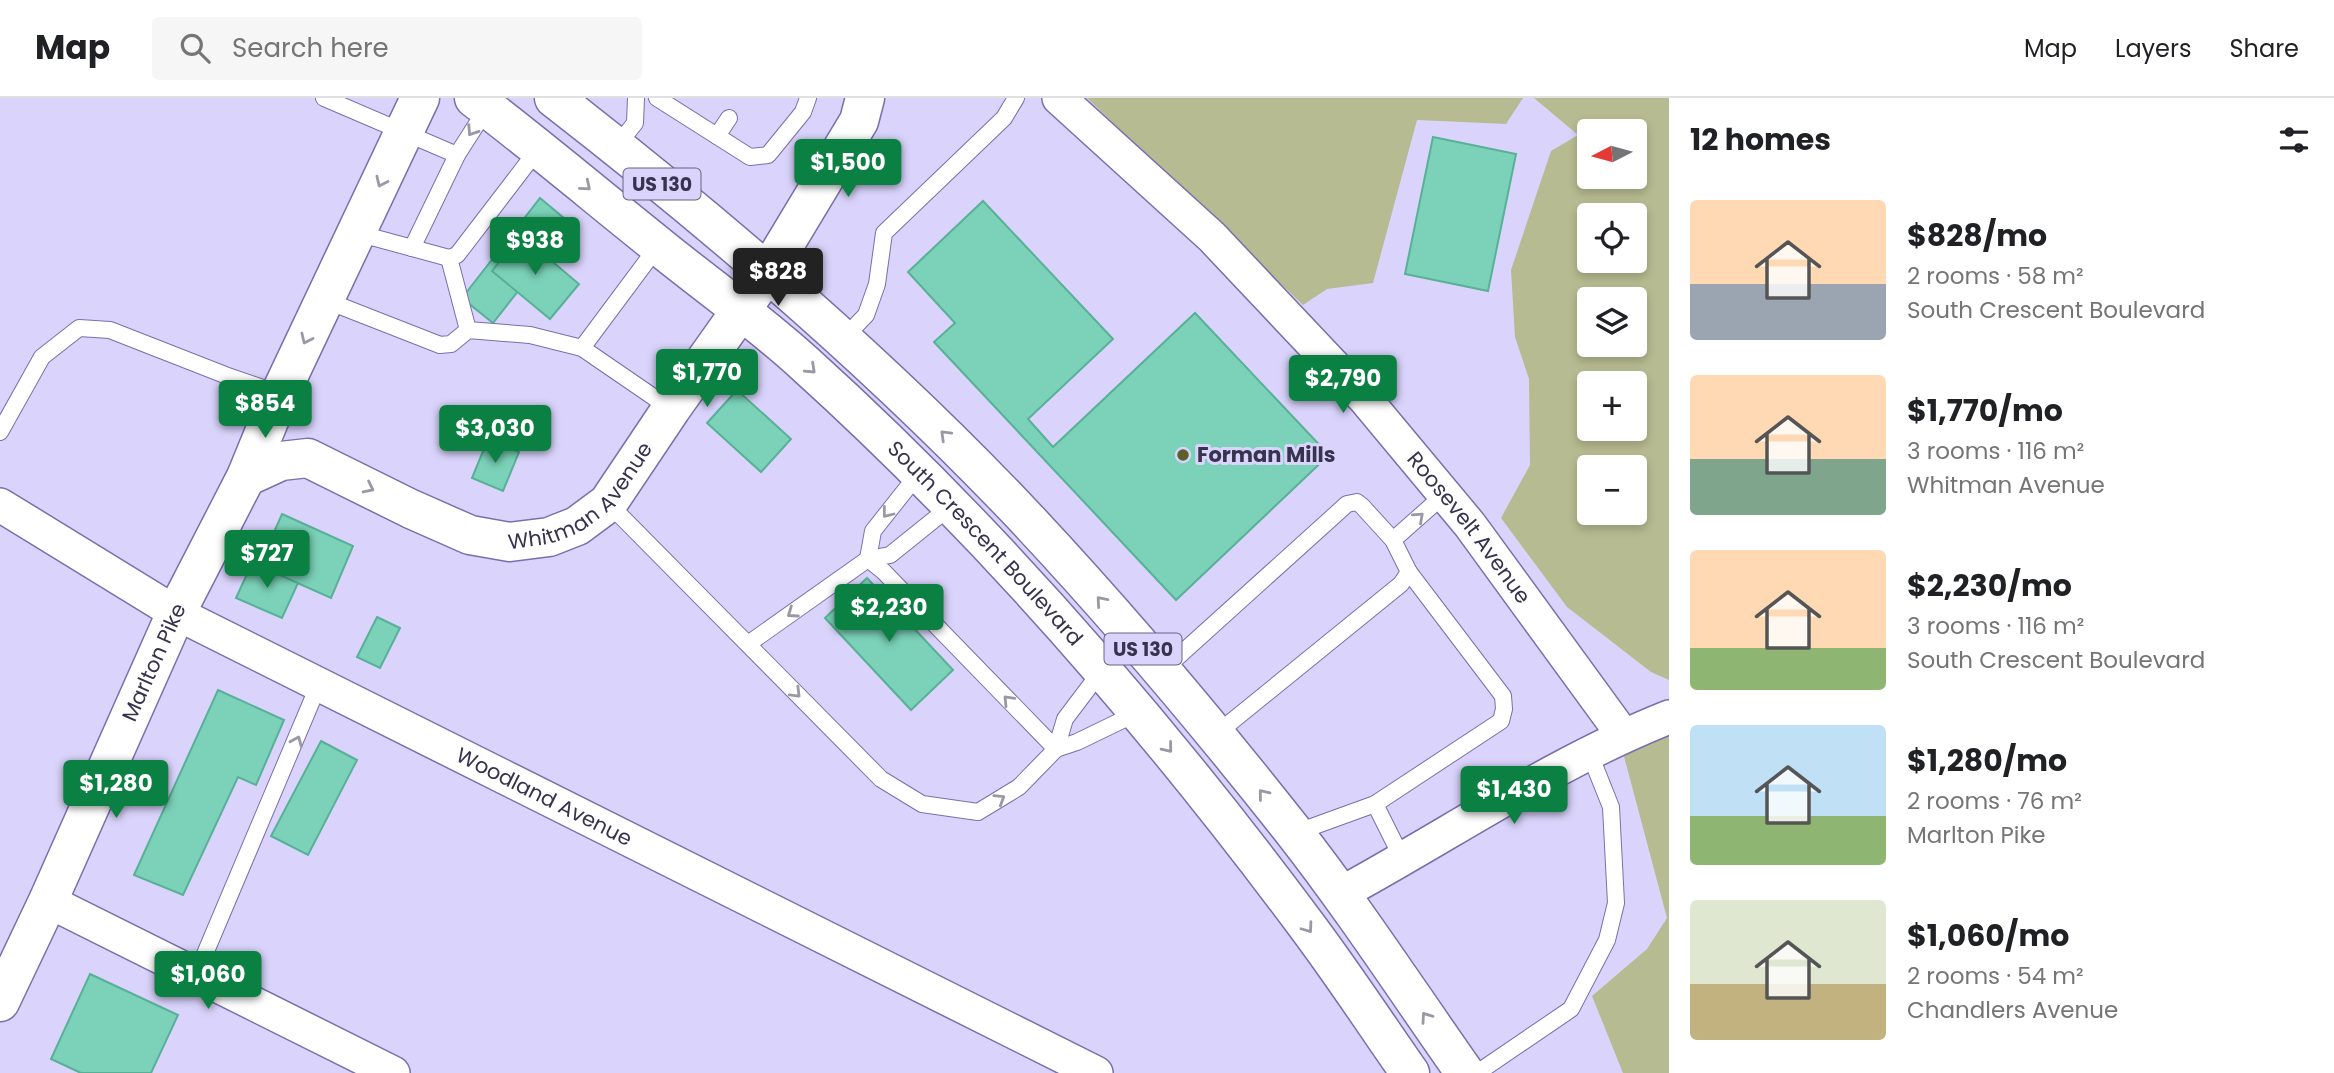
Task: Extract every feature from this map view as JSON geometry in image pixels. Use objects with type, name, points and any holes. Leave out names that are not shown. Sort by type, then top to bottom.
[{"type":"main road","name":"Marlton Pike","points":[[0,1002],[176,613],[246,477],[280,394],[420,98]]},
{"type":"main road","name":"US 130","points":[[554,98],[768,272],[949,439],[1022,514],[1162,671],[1294,833],[1465,1073]]},
{"type":"main road","name":"Whitman Avenue","points":[[308,458],[470,535],[510,541],[549,537],[577,526],[608,503],[768,272],[859,121],[865,98]]},
{"type":"main road","name":"South Crescent Boulevard","points":[[481,103],[658,246],[741,308],[803,362],[919,473],[1005,562],[1139,712],[1299,915],[1410,1073]]},
{"type":"main road","points":[[246,477],[281,461],[308,458],[295,436],[280,394]]},
{"type":"street","name":"Roosevelt Avenue","points":[[1059,98],[1212,237],[1365,399],[1470,524],[1623,735]]},
{"type":"street","name":"Woodland Avenue","points":[[0,505],[176,613],[319,684],[1052,1063],[1096,1073]]},
{"type":"street","points":[[1340,894],[1589,752],[1669,717]]},
{"type":"street","points":[[48,901],[393,1073]]},
{"type":"lane","points":[[324,98],[457,155]]},
{"type":"lane","points":[[616,147],[635,123],[636,98]]},
{"type":"lane","points":[[662,99],[750,157],[768,155],[803,112],[808,98]]},
{"type":"lane","points":[[843,339],[866,315],[877,284],[884,233],[1004,118],[1016,98]]},
{"type":"lane","points":[[412,248],[481,103]]},
{"type":"lane","points":[[717,136],[729,118]]},
{"type":"lane","points":[[357,233],[449,258],[457,255],[539,148]]},
{"type":"lane","points":[[582,348],[658,246]]},
{"type":"lane","points":[[449,258],[468,330]]},
{"type":"lane","points":[[325,300],[440,345],[451,344],[468,330],[530,335],[582,348],[671,409]]},
{"type":"lane","points":[[0,432],[42,357],[79,328],[110,330],[280,394]]},
{"type":"lane","points":[[868,559],[873,531],[919,473]]},
{"type":"lane","points":[[1393,540],[1445,494]]},
{"type":"lane","points":[[1162,671],[1347,504],[1357,502],[1393,540],[1409,572],[1503,696],[1501,721],[1375,804],[1294,833]]},
{"type":"lane","points":[[608,503],[881,779],[922,804],[978,812],[1019,787],[1056,749],[1077,742],[1139,712]]},
{"type":"lane","points":[[748,644],[868,559],[890,555],[951,506]]},
{"type":"lane","points":[[868,559],[883,571],[1056,749]]},
{"type":"lane","points":[[1215,734],[1401,584],[1409,572]]},
{"type":"lane","points":[[1056,749],[1065,719],[1102,670]]},
{"type":"lane","points":[[196,975],[319,684]]},
{"type":"lane","points":[[1477,1073],[1571,1009],[1607,940],[1616,903],[1611,807],[1589,752]]},
{"type":"lane","points":[[1375,804],[1403,860]]},
{"type":"green space","points":[[1087,98],[1523,98],[1506,124],[1417,120],[1373,283],[1327,289],[1303,305]]},
{"type":"green space","points":[[1534,98],[1669,98],[1669,680],[1651,672],[1567,607],[1501,518],[1530,465],[1529,379],[1515,337],[1511,270],[1551,151],[1577,136],[1577,189],[1647,189],[1647,119],[1577,119],[1577,134]]},
{"type":"green space","points":[[1669,731],[1669,1073],[1623,1073],[1592,996],[1647,949],[1667,918],[1621,745]]},
{"type":"building","points":[[1433,137],[1516,154],[1488,291],[1405,274]]},
{"type":"building","points":[[540,198],[571,224],[493,323],[462,298]]},
{"type":"building","points":[[983,201],[1113,339],[1028,419],[1053,447],[1195,313],[1329,455],[1176,600],[934,342],[955,323],[908,272]]},
{"type":"building","points":[[521,235],[579,284],[550,319],[492,271]]},
{"type":"building","points":[[737,390],[791,439],[761,472],[707,423]]},
{"type":"building","points":[[488,439],[519,452],[503,491],[472,478]]},
{"type":"building","points":[[282,514],[353,546],[331,598],[259,566]]},
{"type":"building","points":[[252,563],[298,583],[282,618],[236,598]]},
{"type":"building","points":[[867,578],[953,670],[911,710],[825,618]]},
{"type":"building","points":[[377,617],[400,628],[380,668],[357,657]]},
{"type":"building","points":[[218,690],[284,720],[256,785],[238,777],[183,895],[134,875]]},
{"type":"building","points":[[321,741],[357,760],[308,855],[271,836]]},
{"type":"building","points":[[90,974],[178,1015],[151,1073],[81,1073],[51,1059]]},
{"type":"place","name":"Forman Mills","points":[[1183,455]]}]
